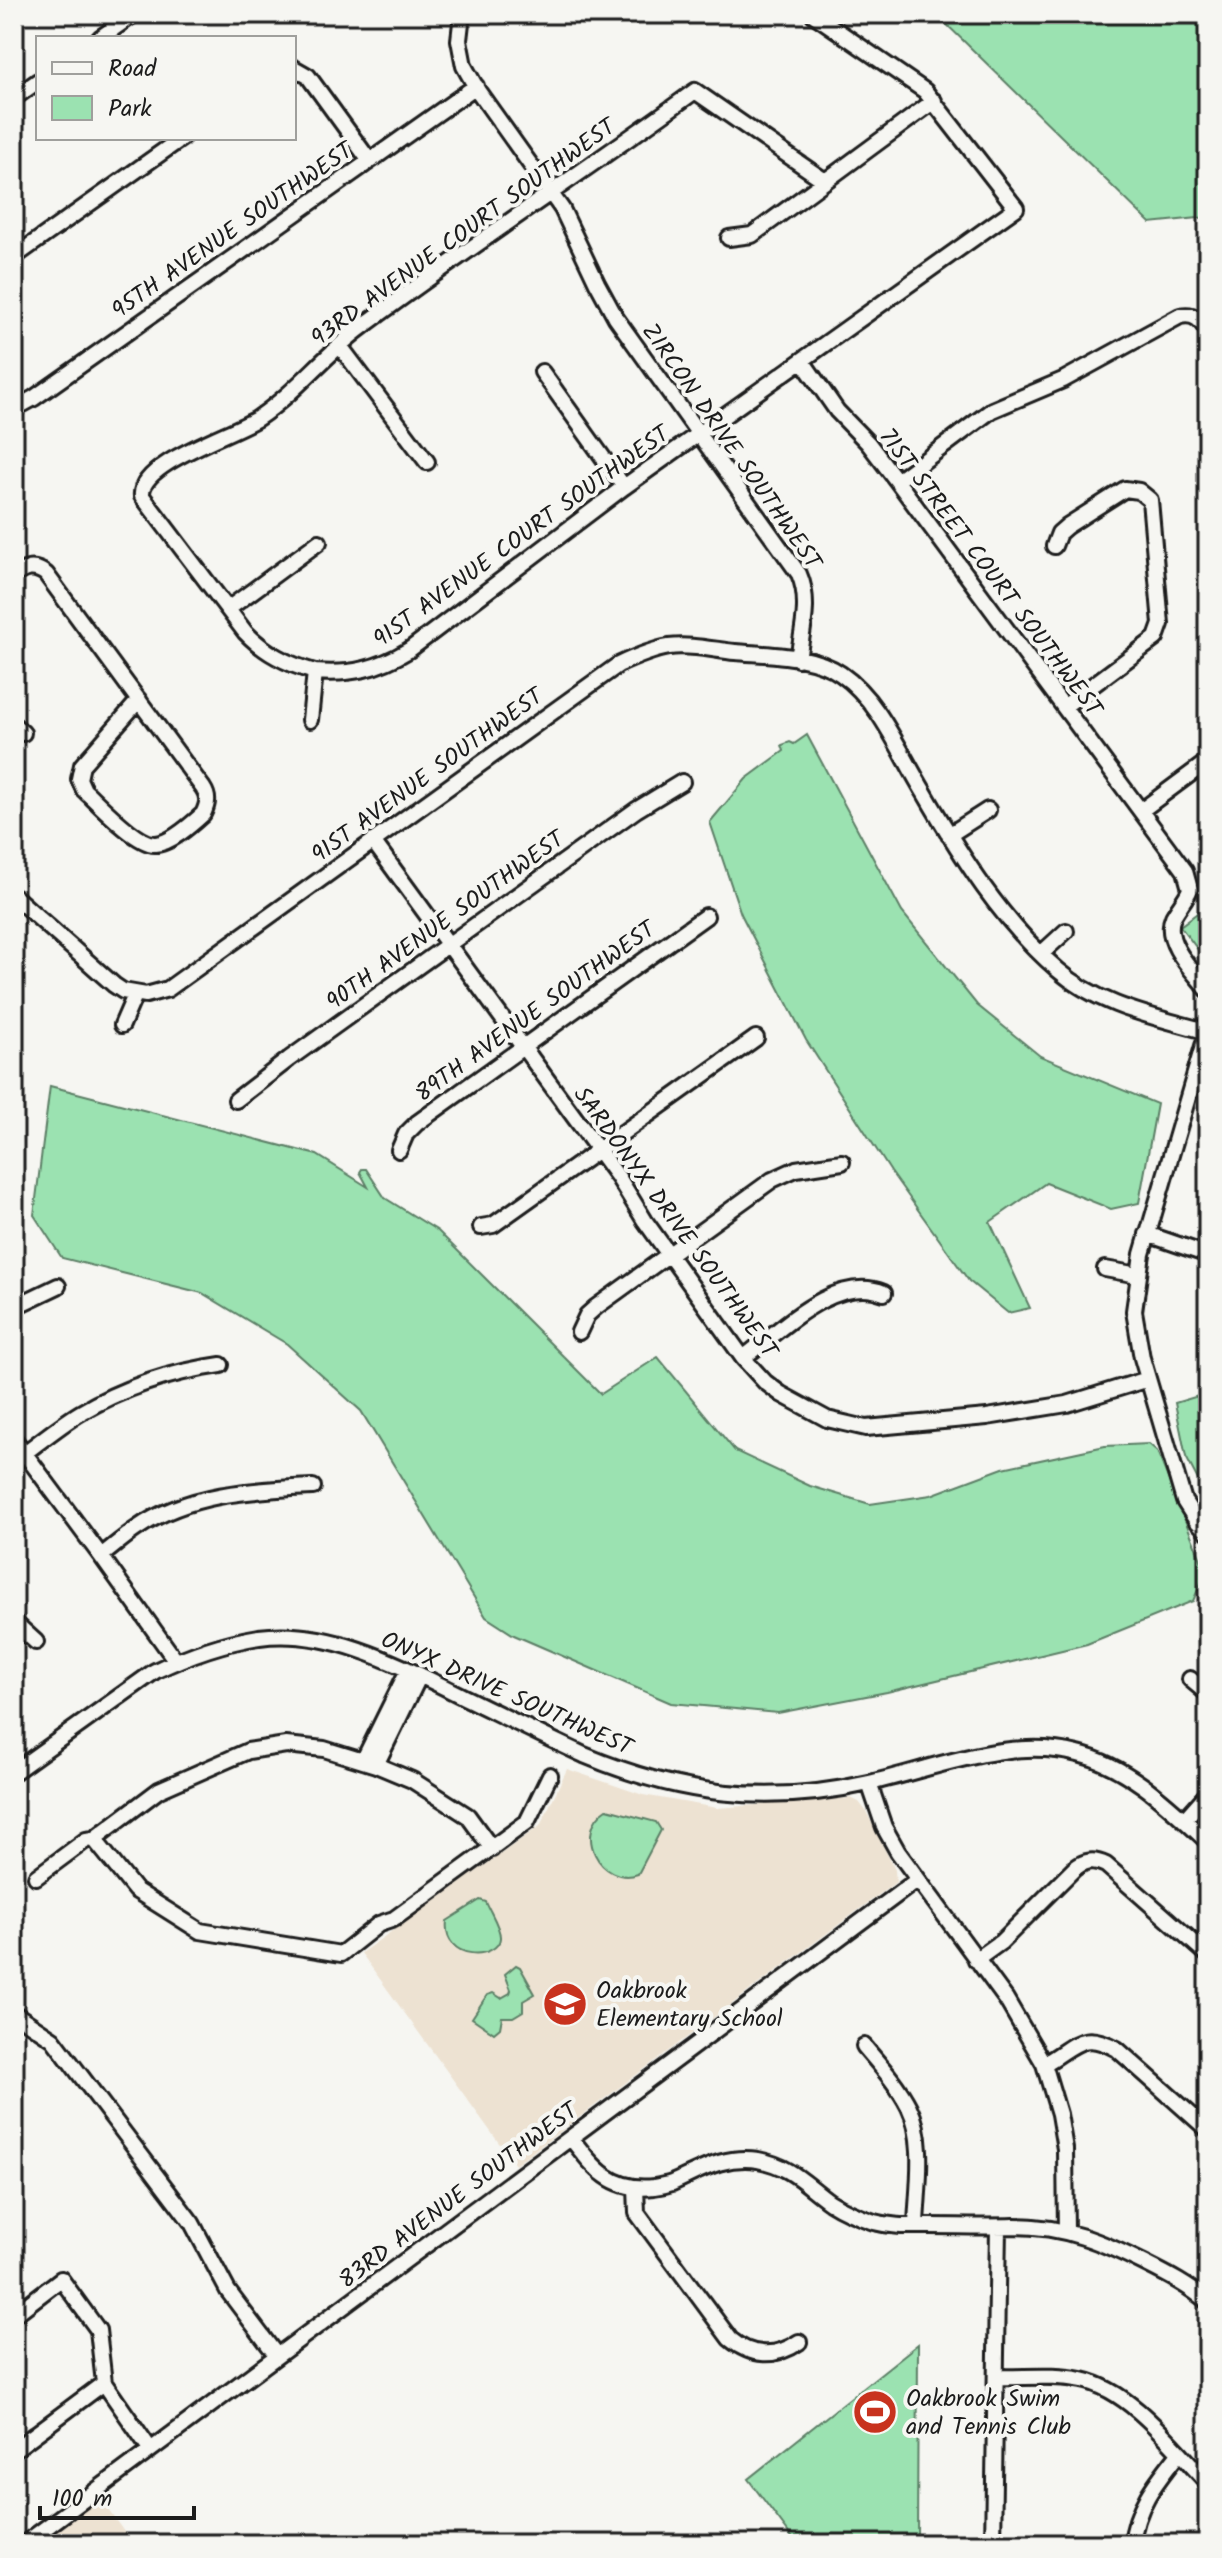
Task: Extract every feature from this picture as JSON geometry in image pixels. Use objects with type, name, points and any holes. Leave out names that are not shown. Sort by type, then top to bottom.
[{"type":"street","points":[[103,36],[134,14]]},
{"type":"street","name":"ZIRCON DRIVE SOUTHWEST","points":[[462,14],[460,53],[476,86],[568,221],[616,318],[799,574],[806,604],[798,659]]},
{"type":"street","points":[[729,238],[752,235],[934,101],[914,81],[813,14]]},
{"type":"street","points":[[296,69],[308,76],[369,160]]},
{"type":"street","points":[[14,98],[36,82]]},
{"type":"street","name":"95TH AVENUE SOUTHWEST","points":[[14,409],[34,398],[476,86]]},
{"type":"street","name":"93RD AVENUE COURT SOUTHWEST","points":[[228,609],[142,496],[148,477],[177,458],[256,419],[381,313],[695,91],[825,181]]},
{"type":"street","name":"91ST AVENUE COURT SOUTHWEST","points":[[315,672],[356,672],[392,660],[624,487],[1016,208],[934,101]]},
{"type":"street","points":[[14,257],[179,140]]},
{"type":"street","points":[[897,481],[992,410],[1063,380],[1169,322],[1188,314],[1197,317],[1208,332]]},
{"type":"street","points":[[340,346],[427,462]]},
{"type":"street","name":"71ST STREET COURT SOUTHWEST","points":[[803,362],[837,411],[868,443],[897,481],[1065,706],[1188,878],[1189,893],[1172,920],[1172,937],[1208,990]]},
{"type":"street","points":[[542,372],[624,487]]},
{"type":"street","points":[[1054,546],[1059,533],[1067,526],[1125,489],[1146,495],[1152,507],[1161,624],[1159,632],[1142,649],[1065,706]]},
{"type":"street","points":[[310,720],[315,672],[269,653],[245,632],[228,609],[319,542]]},
{"type":"street","points":[[14,576],[28,568],[46,574],[139,700],[206,793],[207,807],[203,814],[165,842],[157,844],[140,839],[84,790],[80,781],[82,765],[139,700]]},
{"type":"street","name":"91ST AVENUE SOUTHWEST","points":[[135,995],[168,989],[607,671],[628,660],[670,647],[798,659]]},
{"type":"street","points":[[798,659],[823,664],[841,674],[870,702],[984,888],[1041,954],[1070,980],[1091,993],[1124,1007],[1208,1031],[1147,1234],[1134,1311],[1142,1358],[1184,1501],[1208,1532]]},
{"type":"street","points":[[1142,810],[1208,761]]},
{"type":"street","name":"90TH AVENUE SOUTHWEST","points":[[236,1100],[636,810],[682,782]]},
{"type":"street","points":[[949,835],[988,810]]},
{"type":"street","name":"SARDONYX DRIVE SOUTHWEST","points":[[373,841],[597,1149],[743,1358],[765,1382],[803,1407],[840,1423],[866,1428],[1045,1409],[1148,1379]]},
{"type":"street","points":[[14,896],[114,985],[135,995],[122,1025]]},
{"type":"street","name":"89TH AVENUE SOUTHWEST","points":[[399,1150],[406,1134],[417,1123],[706,916]]},
{"type":"street","points":[[1041,954],[1066,931]]},
{"type":"street","points":[[481,1227],[493,1225],[756,1038]]},
{"type":"street","points":[[579,1332],[587,1315],[596,1307],[780,1175],[796,1169],[842,1162]]},
{"type":"street","points":[[1147,1234],[1208,1255]]},
{"type":"street","points":[[1105,1269],[1138,1275]]},
{"type":"street","points":[[14,1307],[58,1286]]},
{"type":"street","points":[[743,1358],[833,1294],[864,1287],[884,1293]]},
{"type":"street","points":[[19,1457],[79,1414],[133,1387],[171,1374],[221,1365]]},
{"type":"street","points":[[14,1439],[19,1457],[101,1556],[176,1661]]},
{"type":"street","points":[[101,1556],[138,1528],[190,1503],[252,1491],[313,1487]]},
{"type":"street","points":[[14,1622],[36,1642]]},
{"type":"street","name":"ONYX DRIVE SOUTHWEST","points":[[14,1772],[155,1671],[227,1644],[261,1637],[288,1637],[328,1642],[414,1673],[611,1767],[669,1784],[710,1792],[785,1796],[826,1792],[1012,1750],[1045,1748],[1079,1754],[1112,1767],[1148,1790],[1208,1842]]},
{"type":"street","points":[[370,1763],[414,1673]]},
{"type":"street","points":[[1190,1679],[1208,1694]]},
{"type":"street","points":[[36,1877],[86,1840],[94,1839],[159,1790],[248,1751],[286,1745],[324,1749],[412,1780],[468,1816],[492,1849]]},
{"type":"street","points":[[94,1839],[135,1890],[200,1931],[341,1954],[379,1924],[394,1919],[527,1822],[550,1775]]},
{"type":"street","points":[[869,1783],[884,1827],[917,1880],[1006,1999],[1044,2064],[1064,2140],[1067,2167],[1066,2232]]},
{"type":"street","points":[[1184,1820],[1208,1793]]},
{"type":"street","points":[[976,1960],[1001,1942],[1074,1869],[1087,1861],[1106,1865],[1208,1955]]},
{"type":"street","name":"83RD AVENUE SOUTHWEST","points":[[24,2544],[421,2252],[917,1880]]},
{"type":"street","points":[[14,2013],[40,2028],[59,2046],[192,2223],[228,2291],[277,2356]]},
{"type":"street","points":[[1044,2064],[1083,2040],[1102,2041],[1117,2049],[1208,2130]]},
{"type":"street","points":[[864,2046],[905,2100],[914,2120],[918,2145],[916,2226]]},
{"type":"street","points":[[571,2138],[591,2165],[625,2187],[668,2185],[717,2162],[751,2159],[801,2177],[852,2214],[892,2226],[1032,2227],[1101,2242],[1191,2288],[1208,2302]]},
{"type":"street","points":[[636,2188],[637,2213],[730,2339],[747,2351],[758,2354],[779,2353],[799,2342]]},
{"type":"street","points":[[993,2544],[998,2227]]},
{"type":"street","points":[[14,2315],[61,2279],[98,2330],[104,2383],[150,2449]]},
{"type":"street","points":[[996,2377],[1074,2379],[1100,2385],[1132,2405],[1208,2483]]},
{"type":"street","points":[[14,2450],[104,2383]]},
{"type":"street","points":[[1132,2544],[1136,2520],[1144,2500],[1179,2453]]},
{"type":"shaded area","name":"Oakbrook Elementary School","points":[[567,1769],[643,1795],[717,1808],[851,1798],[866,1811],[895,1870],[896,1882],[515,2165],[361,1953],[540,1826]]},
{"type":"shaded area","points":[[100,2499],[133,2544],[40,2544]]},
{"type":"green space","points":[[936,14],[1208,14],[1208,217],[1150,223]]},
{"type":"green space","points":[[807,735],[902,912],[977,1005],[1040,1056],[1157,1104],[1139,1203],[1111,1209],[1046,1183],[990,1222],[1030,1308],[1008,1313],[969,1281],[891,1172],[806,1040],[741,914],[710,822],[746,779],[784,751],[782,745],[794,744]]},
{"type":"green space","points":[[1208,905],[1208,944],[1199,951],[1180,926]]},
{"type":"green space","points":[[50,1086],[317,1155],[368,1187],[360,1172],[366,1169],[385,1198],[438,1231],[601,1394],[658,1357],[735,1451],[810,1486],[870,1504],[931,1495],[1003,1468],[1105,1446],[1149,1444],[1157,1451],[1206,1572],[1193,1601],[1087,1644],[887,1692],[778,1713],[671,1703],[514,1635],[486,1617],[361,1411],[287,1344],[202,1293],[62,1258],[34,1215]]},
{"type":"green space","points":[[1208,1393],[1208,1499],[1186,1457],[1175,1403]]},
{"type":"green space","points":[[607,1809],[656,1822],[661,1830],[638,1874],[624,1876],[612,1872],[595,1855],[591,1843],[592,1830]]},
{"type":"green space","points":[[480,1900],[486,1902],[500,1938],[491,1950],[471,1953],[453,1944],[448,1935],[447,1921]]},
{"type":"green space","points":[[516,1965],[535,1994],[523,2001],[523,2011],[513,2017],[502,2017],[500,2028],[494,2033],[472,2018],[487,1995],[493,1993],[501,1998],[510,1993],[505,1974]]},
{"type":"green space","name":"Oakbrook Swim and Tennis Club","points":[[918,2344],[917,2544],[797,2544],[748,2479]]},
{"type":"place","name":"Oakbrook Elementary School","points":[[565,2004]]},
{"type":"place","name":"Oakbrook Swim and Tennis Club","points":[[875,2412]]}]
